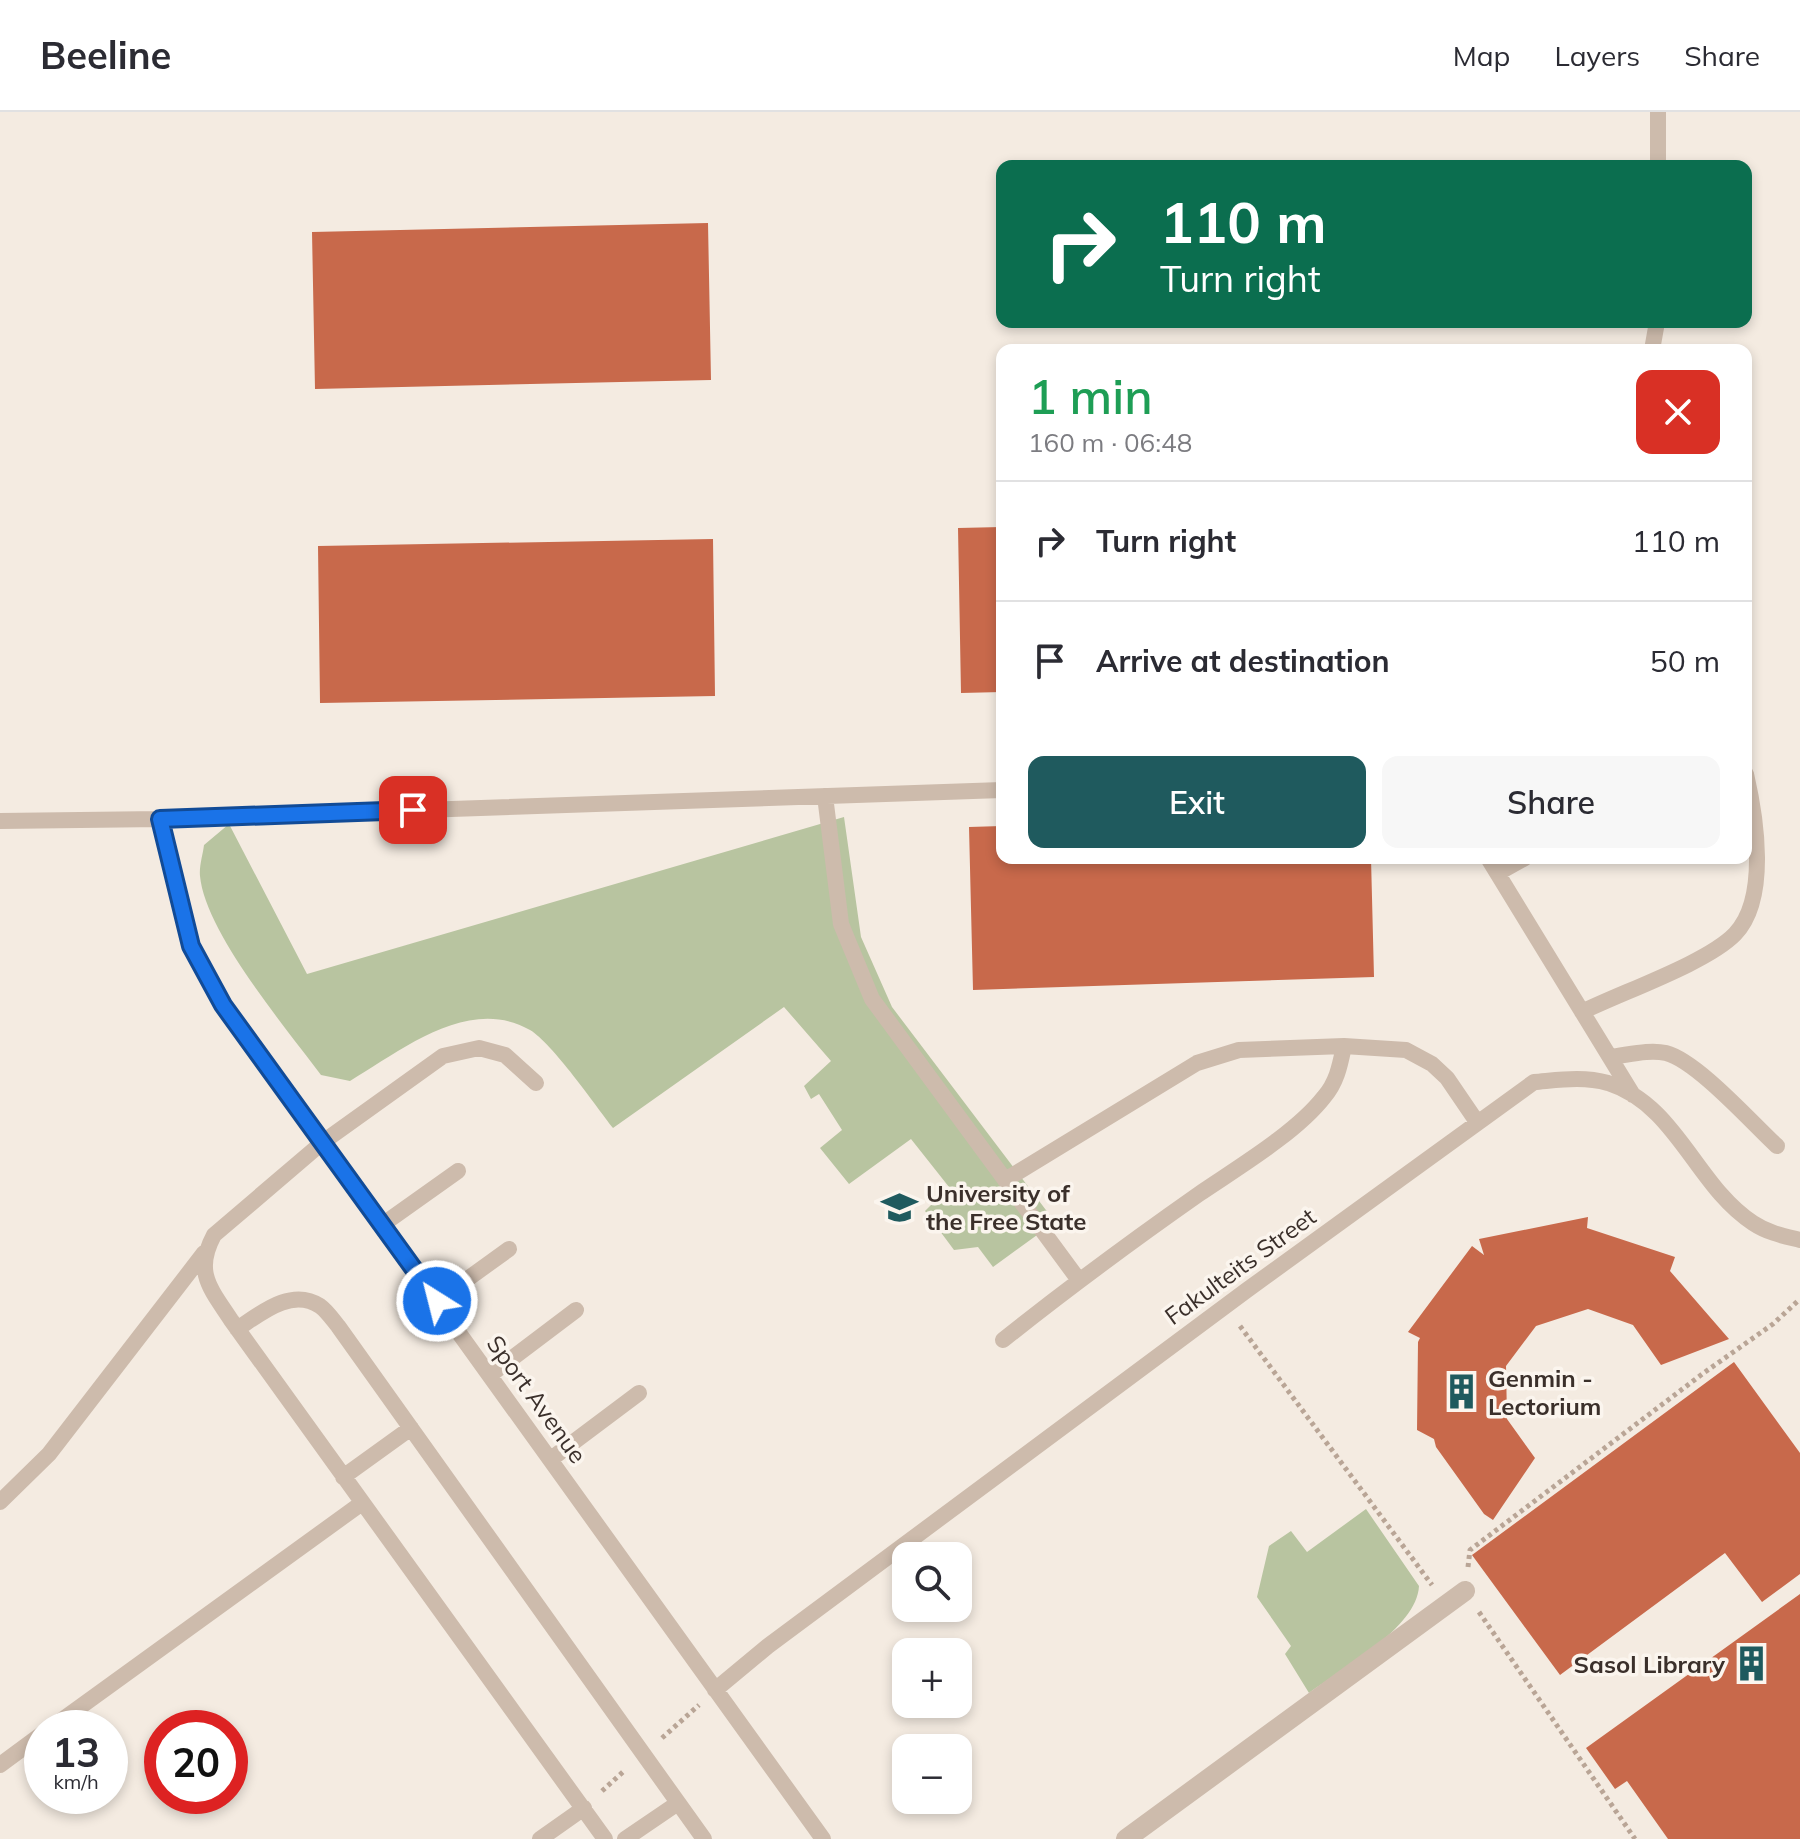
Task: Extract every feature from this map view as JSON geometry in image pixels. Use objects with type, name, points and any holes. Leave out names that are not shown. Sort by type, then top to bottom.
[{"type":"street","points":[[1126,1839],[1465,1591]]},
{"type":"lane","points":[[1658,112],[1658,160]]},
{"type":"lane","points":[[0,821],[160,819],[996,790]]},
{"type":"lane","points":[[825,796],[841,924],[872,999],[1078,1279]]},
{"type":"lane","name":"Sport Avenue","points":[[160,819],[191,946],[223,1005],[823,1839]]},
{"type":"lane","points":[[1582,1012],[1713,952],[1737,933],[1750,912],[1758,871],[1752,822]]},
{"type":"lane","points":[[1492,864],[1634,1096]]},
{"type":"lane","points":[[1498,873],[1514,864]]},
{"type":"lane","points":[[1005,1180],[1187,1069],[1215,1055],[1239,1050],[1344,1046],[1406,1050],[1432,1064],[1447,1078],[1477,1122]]},
{"type":"lane","points":[[1003,1340],[1078,1279],[1264,1149],[1303,1117],[1323,1099],[1336,1079],[1344,1046]]},
{"type":"lane","points":[[0,1502],[49,1454],[204,1253],[214,1235],[323,1142],[443,1056],[479,1048],[505,1055],[536,1083]]},
{"type":"lane","points":[[1610,1057],[1653,1051],[1670,1054],[1694,1069],[1777,1146]]},
{"type":"lane","name":"Fakulteits Street","points":[[715,1690],[768,1646],[1225,1306],[1534,1082],[1576,1078],[1608,1084],[1634,1096],[1661,1117],[1732,1205],[1754,1223],[1776,1234],[1800,1240]]},
{"type":"lane","points":[[382,1225],[458,1171]]},
{"type":"lane","points":[[437,1301],[509,1249]]},
{"type":"lane","points":[[204,1253],[205,1275],[237,1329],[605,1839]]},
{"type":"lane","points":[[237,1329],[278,1302],[300,1300],[320,1306],[338,1326],[704,1839]]},
{"type":"lane","points":[[490,1375],[576,1310]]},
{"type":"lane","points":[[551,1459],[639,1393]]},
{"type":"lane","points":[[343,1477],[411,1428]]},
{"type":"lane","points":[[76,1710],[362,1503]]},
{"type":"lane","points":[[0,1765],[24,1747]]},
{"type":"lane","points":[[625,1839],[678,1803]]},
{"type":"lane","points":[[540,1839],[584,1808]]},
{"type":"path","points":[[1635,1839],[1465,1591],[1470,1550],[1773,1324],[1800,1299]]},
{"type":"path","points":[[1225,1306],[1447,1605]]},
{"type":"green space","points":[[844,817],[861,937],[892,1007],[1055,1222],[993,1267],[978,1247],[954,1250],[925,1211],[949,1187],[911,1139],[849,1184],[820,1148],[842,1130],[819,1094],[811,1099],[804,1086],[831,1061],[784,1007],[613,1128],[550,1048],[530,1030],[507,1021],[483,1019],[436,1031],[350,1081],[321,1075],[231,951],[205,899],[200,876],[204,845],[229,824],[307,974]]},
{"type":"green space","points":[[1366,1509],[1419,1586],[1415,1602],[1406,1617],[1376,1646],[1309,1693],[1285,1654],[1291,1646],[1257,1597],[1269,1546],[1291,1531],[1307,1552]]},
{"type":"building","points":[[708,223],[711,380],[315,389],[312,232]]},
{"type":"building","points":[[996,527],[996,692],[961,693],[958,528]]},
{"type":"building","points":[[713,539],[715,696],[320,703],[318,546]]},
{"type":"building","points":[[996,826],[996,864],[1371,864],[1374,977],[973,990],[969,827]]},
{"type":"building","name":"Genmin - Lectorium","points":[[1588,1217],[1587,1228],[1675,1257],[1670,1271],[1729,1339],[1661,1365],[1633,1325],[1588,1309],[1536,1326],[1506,1366],[1507,1419],[1535,1458],[1493,1520],[1484,1514],[1436,1447],[1434,1439],[1417,1430],[1420,1338],[1408,1332],[1472,1246],[1484,1255],[1479,1239]]},
{"type":"building","points":[[1734,1362],[1800,1453],[1800,1574],[1762,1602],[1725,1553],[1560,1675],[1472,1555]]},
{"type":"building","name":"Sasol Library","points":[[1800,1594],[1800,1839],[1668,1839],[1627,1781],[1615,1789],[1586,1748]]},
{"type":"place","name":"University of the Free State","points":[[900,1207]]},
{"type":"place","name":"Genmin - Lectorium","points":[[1462,1392]]},
{"type":"place","name":"Sasol Library","points":[[1751,1664]]},
{"type":"route","points":[[413,810],[160,819],[191,946],[223,1005],[437,1301]]}]
